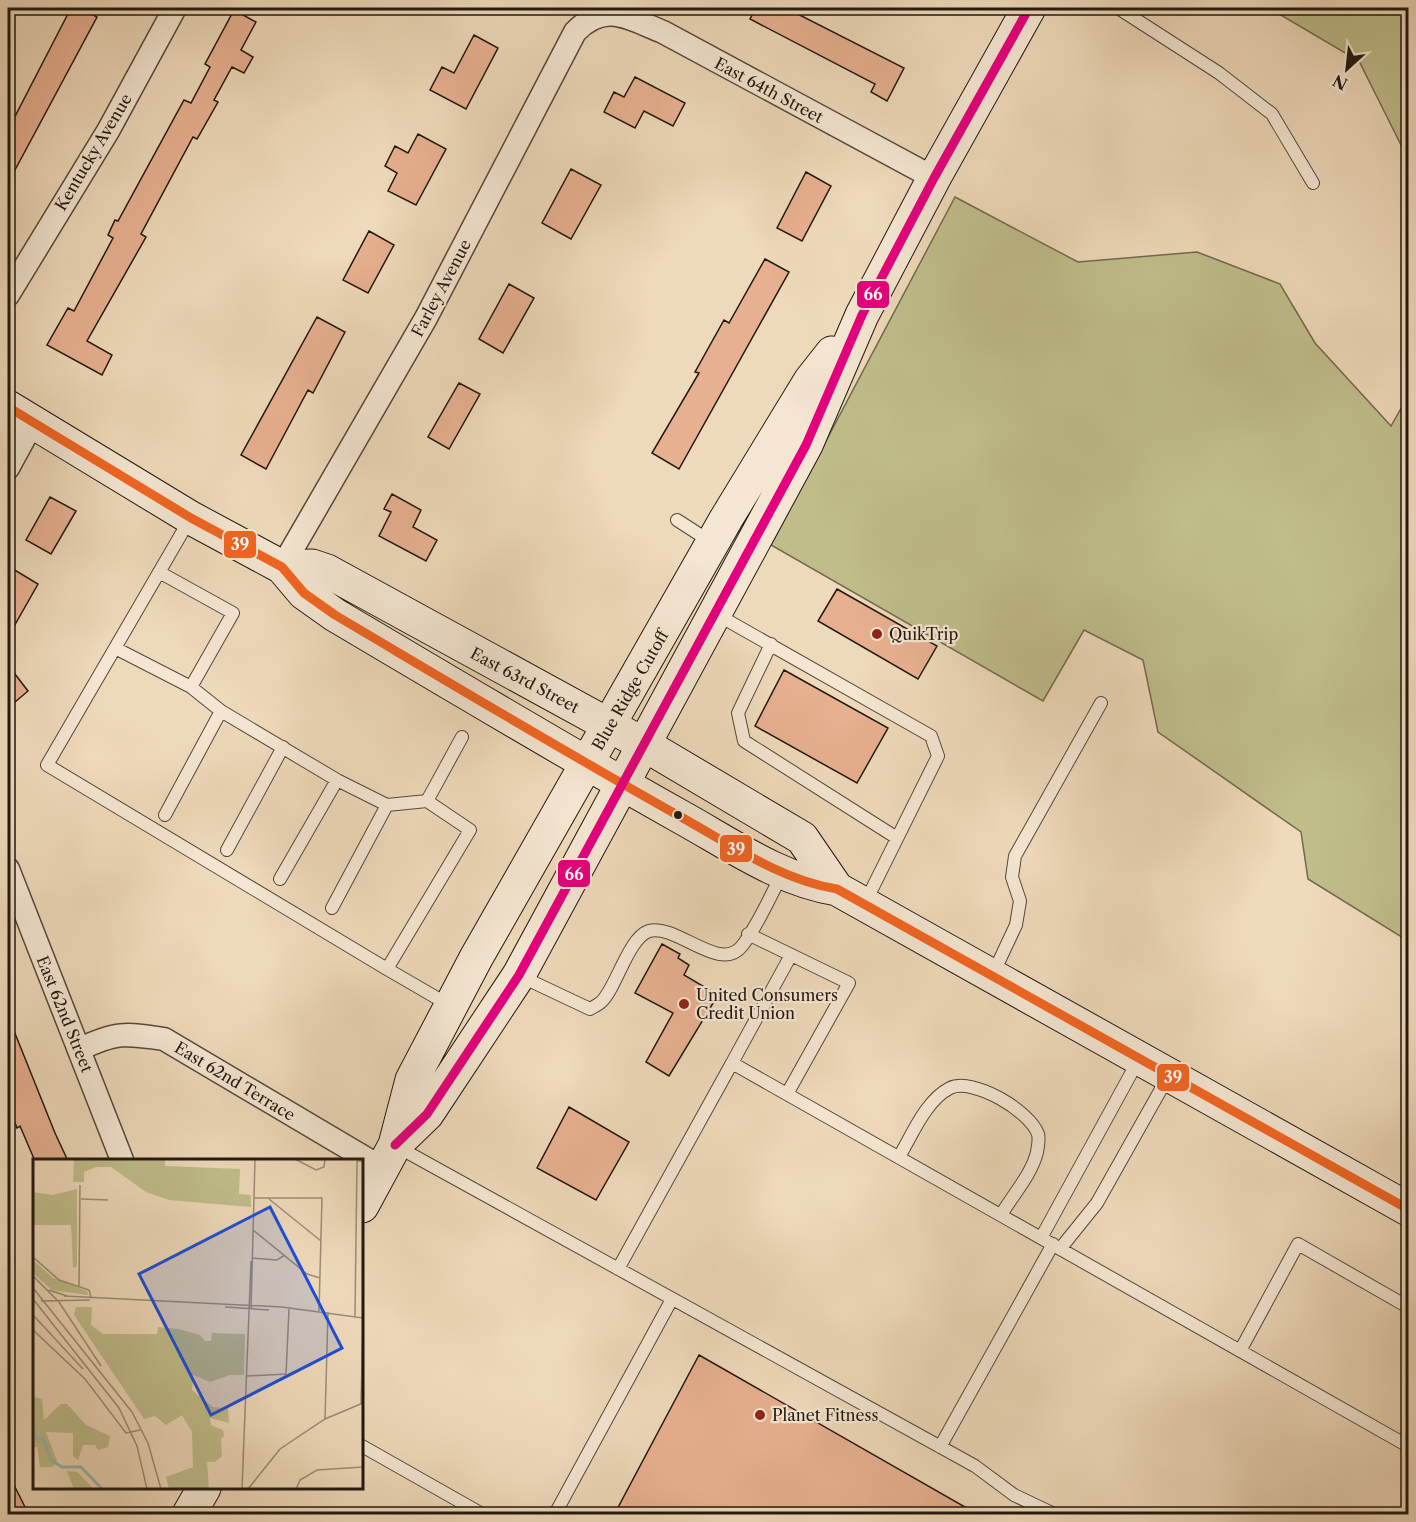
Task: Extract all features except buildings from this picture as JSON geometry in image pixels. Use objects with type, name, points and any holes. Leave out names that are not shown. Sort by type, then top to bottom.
[{"type":"main road","name":"Blue Ridge Cutoff","points":[[388,1157],[427,1114],[519,975],[806,445],[862,315],[934,178],[1029,8]]},
{"type":"main road","name":"Blue Ridge Cutoff","points":[[363,1204],[388,1157],[412,1080],[450,1006],[712,543],[810,381],[862,315]]},
{"type":"main road","name":"East 63rd Street","points":[[20,416],[191,518],[282,567],[304,593],[335,615],[623,784],[783,873],[850,896],[1408,1209]]},
{"type":"main road","name":"East 63rd Street","points":[[282,567],[312,566],[327,571],[645,745],[802,838],[850,896]]},
{"type":"main road","points":[[189,1515],[203,1489]]},
{"type":"street","name":"Kentucky Avenue","points":[[8,295],[108,131],[175,8]]},
{"type":"street","name":"East 64th Street","points":[[601,15],[620,14],[663,32],[934,178]]},
{"type":"street","name":"Farley Avenue","points":[[282,567],[426,318],[574,33],[586,21],[601,15]]},
{"type":"street","points":[[8,468],[20,416]]},
{"type":"street","name":"East 62nd Street","points":[[8,869],[121,1159]]},
{"type":"street","name":"East 62nd Terrace","points":[[80,1049],[105,1037],[125,1033],[164,1039],[388,1157]]},
{"type":"lane","points":[[1118,8],[1219,73],[1272,114],[1313,183]]},
{"type":"lane","points":[[191,518],[47,765],[450,1006]]},
{"type":"lane","points":[[677,520],[712,543]]},
{"type":"lane","points":[[159,572],[233,614],[191,687]]},
{"type":"lane","points":[[716,613],[931,736],[938,756],[897,838],[850,896]]},
{"type":"lane","points":[[771,644],[738,713],[744,741],[897,838]]},
{"type":"lane","points":[[115,648],[191,687],[221,711],[337,780],[387,805],[427,801],[470,830],[387,969]]},
{"type":"lane","points":[[992,976],[1016,925],[1020,901],[1012,877],[1015,856],[1101,704]]},
{"type":"lane","points":[[165,814],[221,711]]},
{"type":"lane","points":[[427,801],[462,737]]},
{"type":"lane","points":[[227,850],[283,747]]},
{"type":"lane","points":[[280,879],[337,780]]},
{"type":"lane","points":[[332,908],[387,805]]},
{"type":"lane","points":[[519,975],[590,1010],[603,1001],[639,937],[650,931],[674,933],[705,950],[729,954],[741,947],[783,873]]},
{"type":"lane","points":[[748,934],[849,983],[787,1094]]},
{"type":"lane","points":[[618,1269],[792,955]]},
{"type":"lane","points":[[940,1447],[1051,1244],[1140,1058]]},
{"type":"lane","points":[[732,1063],[1408,1446]]},
{"type":"lane","points":[[1051,1244],[1097,1203],[1169,1075]]},
{"type":"lane","points":[[899,1157],[929,1107],[951,1088],[972,1085],[988,1092],[1022,1112],[1038,1134],[1038,1151],[1033,1162],[1001,1215]]},
{"type":"lane","points":[[388,1157],[618,1269],[975,1466],[1014,1495],[1054,1515]]},
{"type":"lane","points":[[1240,1351],[1298,1244],[1408,1307]]},
{"type":"lane","points":[[555,1515],[672,1299]]},
{"type":"lane","points":[[363,1447],[482,1515]]},
{"type":"shaded area","points":[[1269,8],[1408,8],[1408,159],[1359,61]]},
{"type":"shaded area","points":[[955,197],[1078,262],[1197,252],[1280,284],[1315,343],[1391,426],[1408,396],[1408,941],[1308,879],[1301,832],[1158,732],[1143,660],[1084,630],[1043,701],[771,545]]},
{"type":"transit line","name":"66","points":[[395,1145],[427,1114],[519,975],[806,445],[862,315],[934,178],[1029,8]]},
{"type":"transit line","name":"39","points":[[8,407],[191,518],[282,567],[304,593],[335,615],[756,860],[795,878],[837,889],[1408,1209]]},
{"type":"place","name":"QuikTrip","points":[[877,634]]},
{"type":"place","name":"United Consumers Credit Union","points":[[684,1004]]},
{"type":"place","name":"Planet Fitness","points":[[760,1415]]}]
